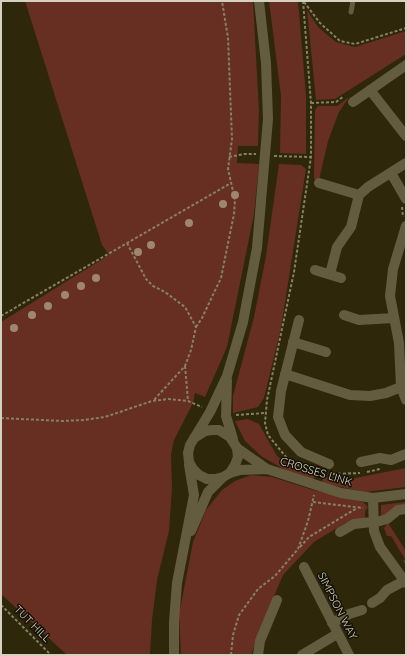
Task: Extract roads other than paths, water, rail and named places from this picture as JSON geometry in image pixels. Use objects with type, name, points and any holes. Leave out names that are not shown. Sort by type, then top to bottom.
[{"type":"street","points":[[174,655],[175,598],[194,495],[188,453],[194,438],[210,412],[227,376],[243,322],[257,248],[268,119],[266,63],[259,1]]},
{"type":"street","points":[[353,102],[406,65]]},
{"type":"street","points":[[370,90],[406,136]]},
{"type":"street","points":[[330,274],[337,247],[351,227],[359,195],[368,187],[391,174],[406,163]]},
{"type":"street","points":[[391,174],[406,199]]},
{"type":"street","points":[[319,183],[359,195]]},
{"type":"street","points":[[406,226],[393,269],[390,296],[406,400]]},
{"type":"street","points":[[316,270],[341,278]]},
{"type":"street","points":[[344,315],[359,320],[394,318]]},
{"type":"street","points":[[299,320],[285,374],[279,403],[278,417],[285,435],[301,452],[329,464]]},
{"type":"street","points":[[293,342],[326,352]]},
{"type":"street","points":[[285,374],[350,395],[370,396],[386,393],[404,386]]},
{"type":"street","points":[[185,544],[208,492],[227,475],[236,461],[235,445],[227,425],[226,416],[227,376]]},
{"type":"street","points":[[194,438],[205,431],[218,430],[230,437],[235,445],[267,469]]},
{"type":"street","points":[[361,462],[380,458],[391,460],[406,454]]},
{"type":"street","points":[[189,462],[192,469],[203,477],[215,480],[240,470],[267,469]]},
{"type":"street","name":"CROSSES LINK","points":[[267,469],[341,493],[372,498],[406,494]]},
{"type":"street","points":[[372,498],[372,522],[380,547],[405,582],[387,590],[380,598],[372,603]]},
{"type":"street","points":[[340,532],[354,524],[387,519],[398,510],[406,509]]},
{"type":"street","name":"SIMPSON WAY","points":[[304,567],[349,655]]},
{"type":"street","points":[[258,655],[260,641],[277,600]]},
{"type":"street","points":[[332,623],[349,614],[362,610]]},
{"type":"street","points":[[302,655],[337,634]]},
{"type":"lane","points":[[351,12],[353,1]]}]
